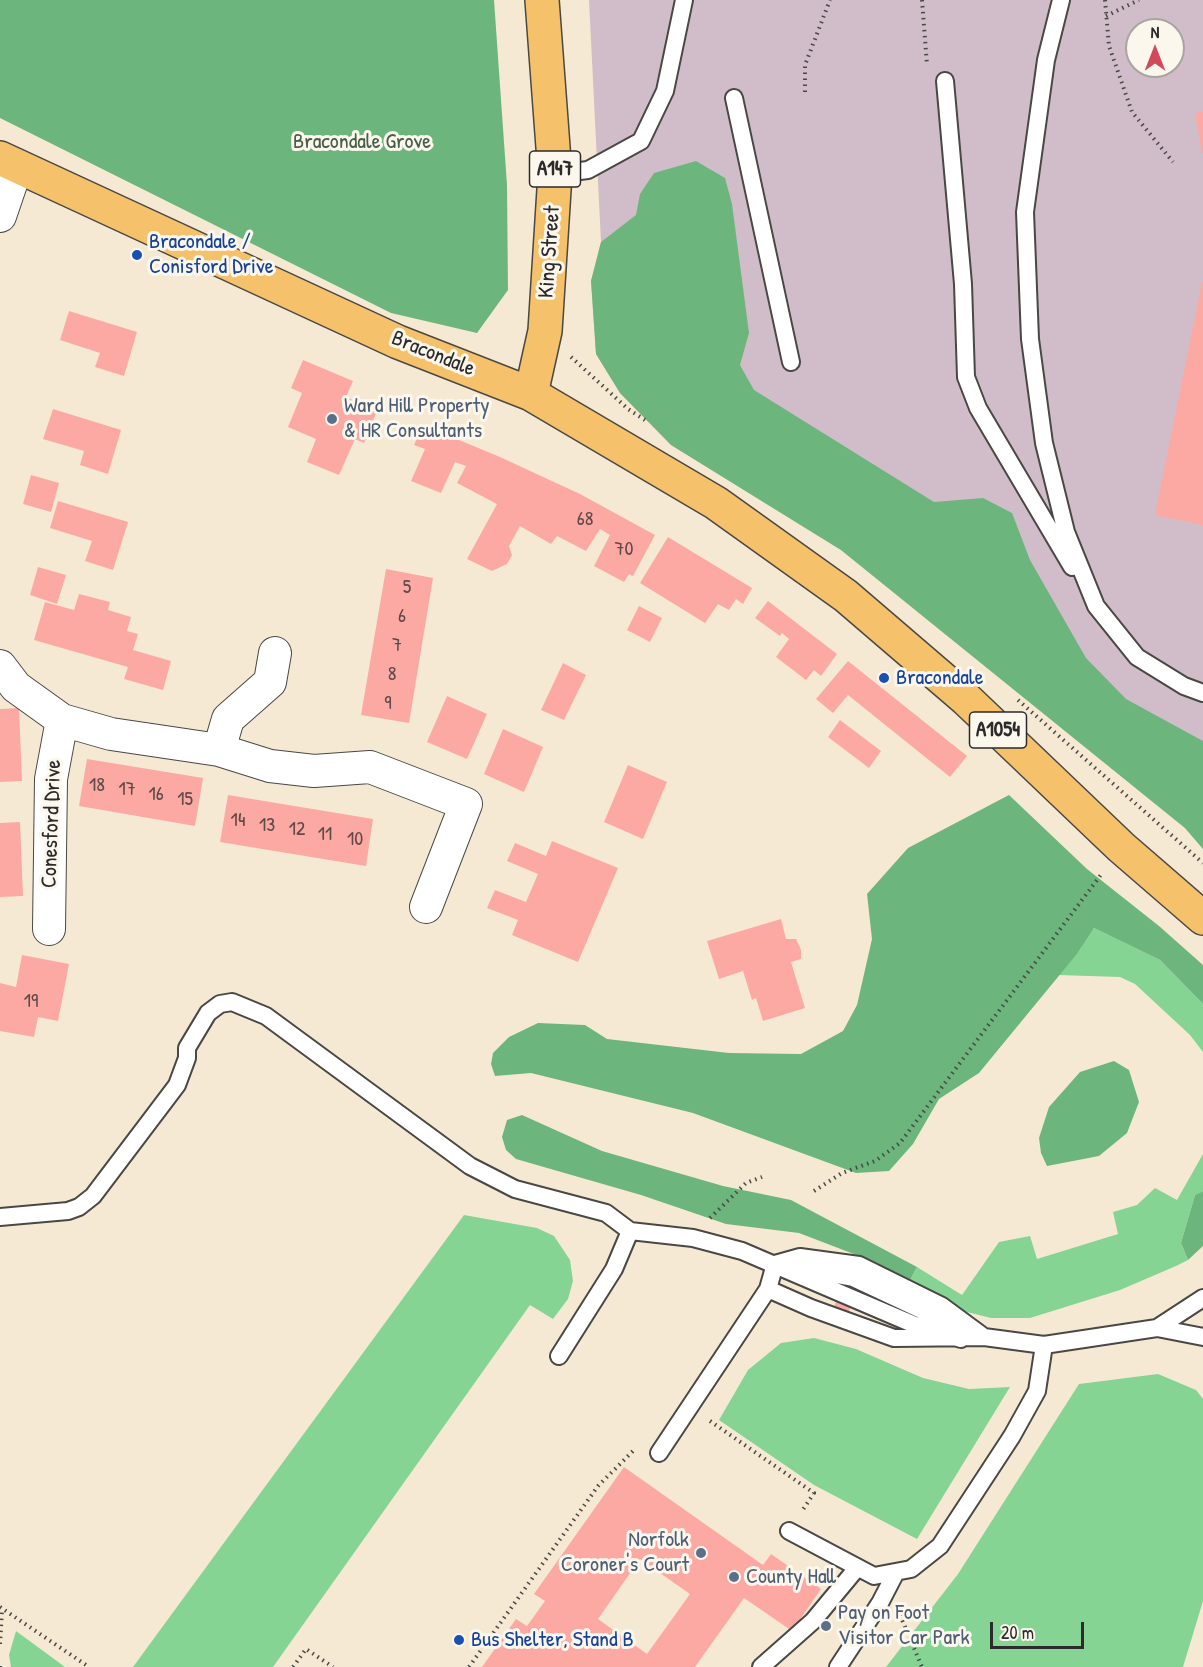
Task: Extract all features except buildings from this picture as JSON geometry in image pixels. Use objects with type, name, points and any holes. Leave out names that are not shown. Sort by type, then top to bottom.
[{"type":"main road","name":"King Street","points":[[531,394],[546,331],[555,174],[542,0]]},
{"type":"main road","name":"Bracondale","points":[[9,162],[398,342],[531,394],[716,503],[801,561],[966,699],[1121,847],[1198,915]]},
{"type":"street","points":[[0,216],[9,162]]},
{"type":"street","points":[[219,750],[228,719],[270,682],[275,653]]},
{"type":"street","points":[[0,666],[16,687],[62,720],[111,734],[219,750],[270,766],[314,771],[370,767],[466,804],[426,907]]},
{"type":"street","name":"Conesford Drive","points":[[49,929],[51,779],[62,720]]},
{"type":"lane","points":[[555,174],[588,170],[641,141],[665,91],[684,0]]},
{"type":"lane","points":[[1061,0],[1046,60],[1025,212],[1030,339],[1044,442],[1066,532],[1096,606]]},
{"type":"lane","points":[[945,81],[963,284],[966,377],[978,408],[1044,524],[1096,606],[1137,657],[1184,686],[1203,693]]},
{"type":"lane","points":[[734,98],[791,362]]},
{"type":"lane","points":[[0,1217],[68,1211],[79,1207],[93,1196],[177,1085],[187,1058],[187,1047],[208,1013],[219,1004],[232,1002],[266,1016],[470,1166],[514,1189],[606,1213],[630,1231],[693,1238],[775,1264],[915,1325],[961,1339]]},
{"type":"lane","points":[[559,1356],[614,1269],[630,1231]]},
{"type":"lane","points":[[775,1264],[800,1257],[859,1265],[942,1306],[984,1337]]},
{"type":"lane","points":[[659,1453],[768,1288],[775,1264]]},
{"type":"lane","points":[[768,1288],[811,1308],[894,1338],[984,1337],[1044,1345],[1157,1328],[1203,1337]]},
{"type":"lane","points":[[1157,1328],[1203,1298]]},
{"type":"lane","points":[[838,1667],[892,1580],[911,1569],[940,1546],[1012,1436],[1037,1391],[1044,1345]]},
{"type":"lane","points":[[789,1531],[857,1568],[874,1576],[892,1580]]},
{"type":"lane","points":[[761,1667],[813,1621],[857,1568]]},
{"type":"path","points":[[805,92],[805,65],[830,0]]},
{"type":"path","points":[[922,0],[928,70]]},
{"type":"path","points":[[1105,0],[1109,46],[1132,112],[1173,162]]},
{"type":"path","points":[[1106,16],[1138,0]]},
{"type":"path","points":[[814,1191],[842,1173],[875,1161],[900,1143],[1121,847]]},
{"type":"path","points":[[693,1238],[721,1205],[746,1183],[762,1177]]},
{"type":"path","points":[[690,1407],[814,1492],[789,1531]]},
{"type":"path","points":[[469,1667],[598,1486],[630,1455]]},
{"type":"path","points":[[892,1580],[922,1667]]},
{"type":"path","points":[[0,1644],[1,1608]]},
{"type":"path","points":[[1,1608],[88,1667]]},
{"type":"path","points":[[293,1667],[306,1649],[333,1667]]},
{"type":"shaded area","points":[[589,0],[1203,0],[1203,849],[1185,828],[841,550],[671,445],[620,393],[596,354],[591,281],[601,242]]},
{"type":"green space","name":"Bracondale Grove","points":[[0,0],[494,0],[507,185],[508,290],[477,333],[391,313],[0,118]]},
{"type":"green space","points":[[696,161],[725,178],[732,204],[749,333],[740,365],[754,390],[934,502],[983,498],[1012,513],[1030,560],[1086,658],[1126,699],[1203,741],[1203,849],[1185,828],[841,550],[671,445],[620,393],[596,354],[591,281],[601,242],[636,215],[640,194],[654,173]]},
{"type":"green space","points":[[1009,795],[1087,869],[1159,926],[1203,965],[1203,1004],[1160,960],[1094,928],[1076,955],[979,1073],[939,1099],[913,1144],[889,1171],[856,1173],[693,1113],[531,1073],[495,1076],[491,1064],[493,1053],[509,1037],[538,1023],[585,1025],[607,1039],[729,1053],[801,1054],[843,1031],[857,1005],[872,939],[867,894],[908,848]]},
{"type":"green space","points":[[1094,928],[1160,960],[1203,1004],[1203,1052],[1190,1035],[1135,984],[1120,977],[1058,975]]},
{"type":"green space","points":[[1114,1061],[1129,1070],[1139,1102],[1127,1133],[1099,1156],[1047,1166],[1041,1153],[1039,1138],[1049,1107],[1080,1072]]},
{"type":"green space","points":[[522,1115],[602,1151],[723,1186],[791,1200],[917,1267],[908,1284],[859,1256],[799,1233],[726,1224],[641,1195],[516,1159],[506,1150],[502,1137],[507,1120]]},
{"type":"green space","points":[[1203,1154],[1203,1191],[1195,1195],[1181,1243],[1188,1260],[1176,1266],[1120,1290],[1030,1318],[991,1318],[963,1311],[908,1284],[917,1267],[962,1295],[999,1242],[1030,1236],[1037,1259],[1118,1234],[1113,1212],[1137,1205],[1155,1188],[1177,1200]]},
{"type":"green space","points":[[1203,1191],[1203,1246],[1188,1260],[1181,1243],[1195,1195]]},
{"type":"green space","points":[[464,1215],[537,1228],[554,1236],[570,1260],[573,1281],[568,1299],[553,1319],[530,1305],[273,1667],[133,1667]]},
{"type":"green space","points":[[814,1338],[856,1349],[923,1378],[969,1389],[1010,1387],[917,1539],[814,1485],[719,1420],[748,1370],[781,1343]]},
{"type":"green space","points":[[1158,1374],[1196,1390],[1203,1399],[1203,1601],[1183,1667],[886,1667],[958,1574],[1079,1384]]},
{"type":"green space","points":[[16,1631],[65,1667],[11,1667],[9,1655]]},
{"type":"place","name":"Bracondale / Conisford Drive","points":[[137,255]]},
{"type":"place","name":"Ward Hill Property & HR Consultants","points":[[332,419]]},
{"type":"place","name":"Bracondale","points":[[884,678]]},
{"type":"place","name":"Norfolk Coroner's Court","points":[[701,1553]]},
{"type":"place","name":"County Hall","points":[[734,1577]]},
{"type":"place","name":"Pay on Foot Visitor Car Park","points":[[826,1626]]},
{"type":"place","name":"Bus Shelter, Stand B","points":[[459,1640]]}]
